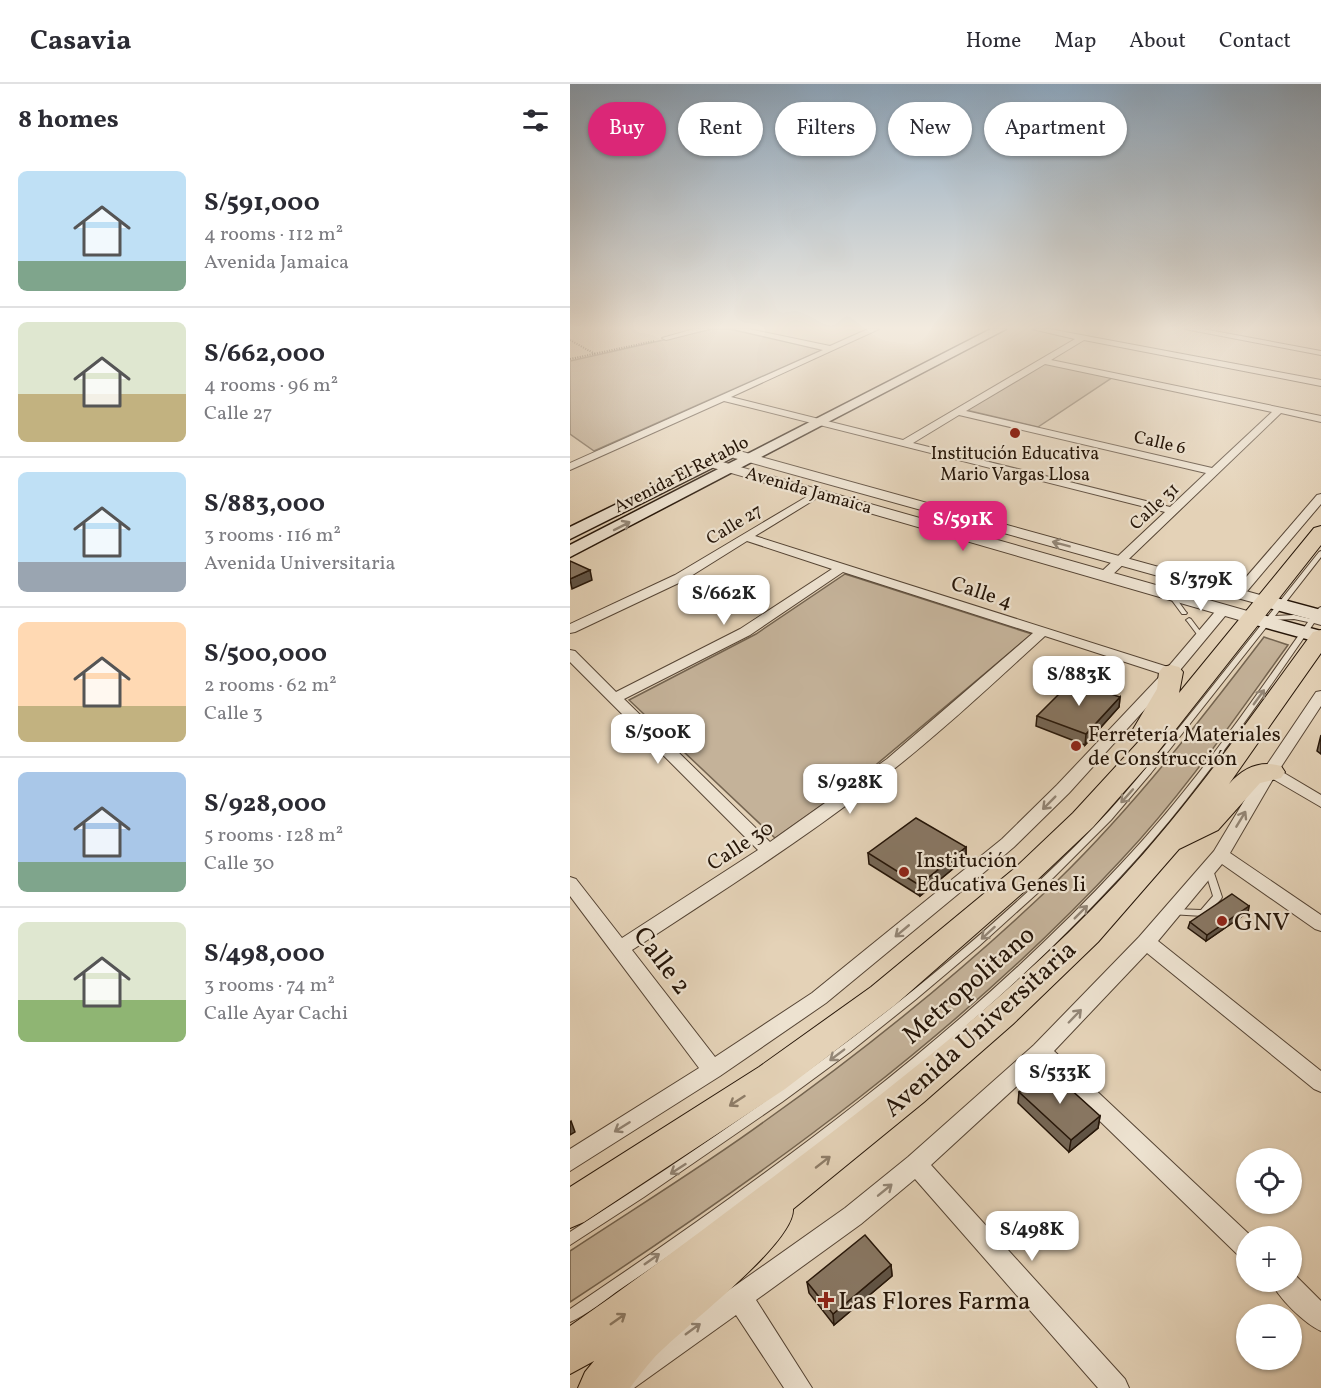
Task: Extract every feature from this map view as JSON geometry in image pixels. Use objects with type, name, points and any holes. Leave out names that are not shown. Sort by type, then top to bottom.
[{"type":"main road","name":"Avenida El Retablo","points":[[570,534],[857,390]]},
{"type":"main road","name":"Avenida El Retablo","points":[[570,552],[885,390]]},
{"type":"main road","points":[[570,1209],[772,1078],[883,996],[1033,867],[1083,820],[1137,761],[1321,532]]},
{"type":"main road","name":"Avenida Jamaica","points":[[1257,610],[1317,622]]},
{"type":"main road","name":"Avenida Universitaria","points":[[570,1352],[623,1316],[869,1127],[1003,1011],[1082,937],[1166,846],[1237,757],[1317,622]]},
{"type":"main road","points":[[1137,761],[1142,737],[1169,689],[1171,672]]},
{"type":"main road","points":[[1166,846],[1208,824],[1251,776],[1272,772]]},
{"type":"main road","points":[[601,1388],[638,1343],[747,1247],[792,1186]]},
{"type":"street","points":[[570,467],[741,390]]},
{"type":"street","points":[[904,444],[995,390]]},
{"type":"street","points":[[1182,390],[1321,418]]},
{"type":"street","points":[[723,398],[1172,512]]},
{"type":"street","name":"Calle 31","points":[[1104,576],[1279,410]]},
{"type":"street","name":"Calle 6","points":[[958,412],[1214,472]]},
{"type":"street","name":"Avenida Jamaica","points":[[732,453],[1120,561],[1257,610]]},
{"type":"street","name":"Avenida Jamaica","points":[[712,463],[1171,595],[1257,610]]},
{"type":"street","name":"Calle 27","points":[[570,629],[679,579],[818,493]]},
{"type":"street","points":[[570,1161],[713,1070],[819,998],[1008,843],[1077,774],[1201,636],[1257,610],[1321,497]]},
{"type":"street","name":"Calle 4","points":[[748,538],[1171,672]]},
{"type":"street","points":[[1067,565],[1079,559],[1083,550]]},
{"type":"street","points":[[615,698],[745,632],[841,567]]},
{"type":"street","name":"Calle 30","points":[[620,948],[770,852],[871,779],[933,729],[1043,632]]},
{"type":"street","points":[[570,654],[770,852]]},
{"type":"street","points":[[612,1388],[853,1216],[916,1164],[1041,1051],[1146,942],[1214,861],[1319,702]]},
{"type":"street","points":[[1272,772],[1321,802]]},
{"type":"street","points":[[1214,861],[1321,924]]},
{"type":"street","name":"Calle 2","points":[[570,883],[713,1070]]},
{"type":"street","points":[[1146,942],[1321,1083]]},
{"type":"street","points":[[1041,1051],[1236,1237]]},
{"type":"street","points":[[916,1164],[1116,1388]]},
{"type":"street","points":[[1294,1292],[1321,1318]]},
{"type":"street","points":[[739,1297],[799,1388]]},
{"type":"lane","name":"Metropolitano","points":[[570,1239],[690,1161],[807,1077],[898,1009],[1031,895],[1131,792],[1257,610],[1321,554]]},
{"type":"lane","points":[[1171,595],[1184,613]]},
{"type":"lane","points":[[1189,620],[1201,636]]},
{"type":"lane","name":"Metropolitano","points":[[570,1316],[718,1212],[847,1117],[950,1033],[1037,955],[1085,909],[1170,814],[1317,622]]},
{"type":"shaded area","points":[[570,390],[732,390],[594,451],[570,434]]},
{"type":"shaded area","points":[[1000,390],[1094,390],[1038,427],[966,410]]},
{"type":"shaded area","points":[[845,574],[1032,634],[859,779],[775,838],[629,700],[756,634]]},
{"type":"shaded area","points":[[1264,637],[1288,645],[1167,808],[1122,859],[1060,922],[996,983],[860,1097],[717,1203],[570,1302],[570,1251],[717,1155],[803,1093],[879,1036],[988,944],[1058,880],[1140,793]]},
{"type":"building","points":[[570,561],[590,570],[570,579]]},
{"type":"building","points":[[1072,681],[1120,697],[1086,734],[1037,716]]},
{"type":"building","points":[[916,818],[966,847],[919,885],[868,853]]},
{"type":"building","points":[[1232,894],[1249,906],[1207,935],[1190,922]]},
{"type":"building","points":[[1040,1075],[1058,1078],[1100,1116],[1071,1140],[1019,1092]]},
{"type":"building","points":[[865,1235],[891,1265],[833,1314],[807,1282]]},
{"type":"place","name":"Institución Educativa Mario Vargas Llosa","points":[[1015,433]]},
{"type":"place","name":"Ferretería Materiales de Construcción","points":[[1076,746]]},
{"type":"place","name":"Institución Educativa Genes Ii","points":[[904,872]]},
{"type":"place","name":"GNV","points":[[1222,921]]},
{"type":"place","name":"Las Flores Farma","points":[[826,1300]]}]
